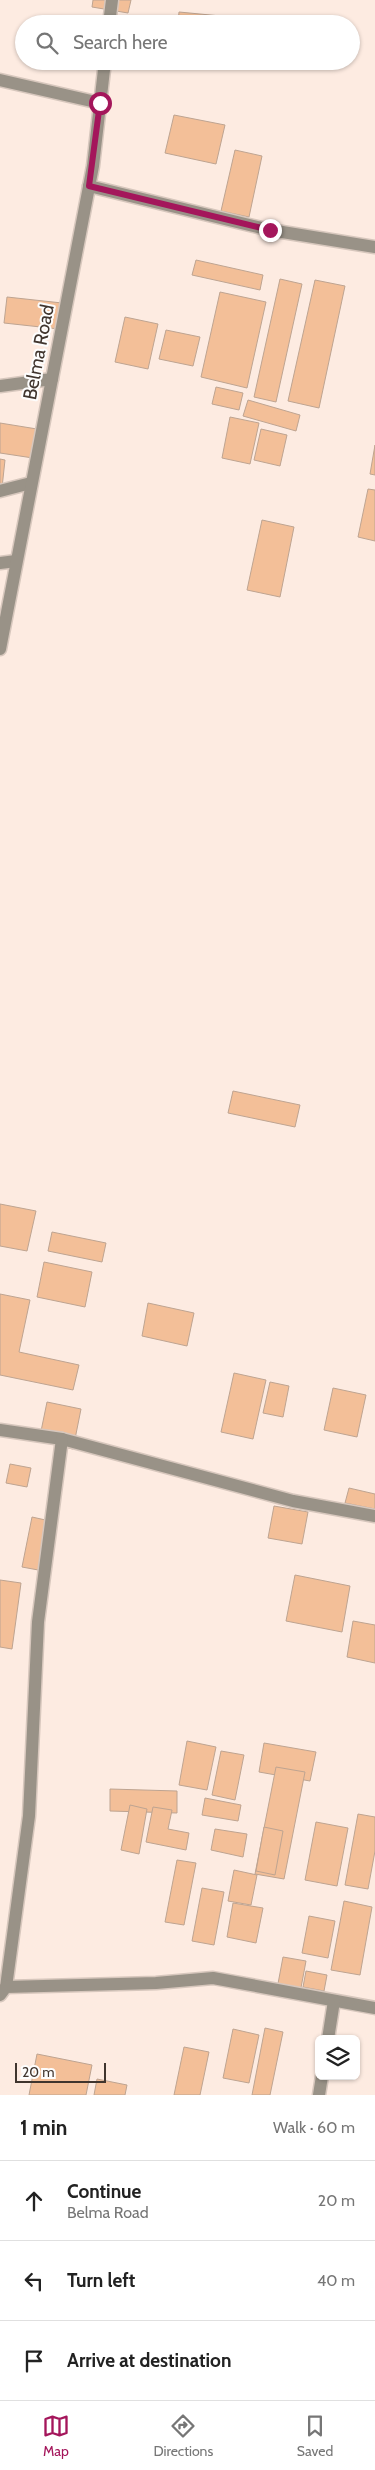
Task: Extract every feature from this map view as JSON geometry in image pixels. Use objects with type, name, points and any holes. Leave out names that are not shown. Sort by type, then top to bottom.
[{"type":"street","points":[[111,15],[112,0]]},
{"type":"street","name":"Belma Road","points":[[0,648],[89,186],[104,70]]},
{"type":"street","points":[[0,80],[100,103]]},
{"type":"street","points":[[89,186],[270,230],[375,247]]},
{"type":"street","points":[[0,386],[52,379]]},
{"type":"street","points":[[0,491],[31,483]]},
{"type":"street","points":[[0,563],[16,561]]},
{"type":"street","points":[[0,1430],[62,1439],[293,1501],[375,1516]]},
{"type":"street","points":[[62,1439],[38,1622],[29,1816],[3,1991],[213,1978],[375,2008]]},
{"type":"street","points":[[329,2035],[334,2001]]},
{"type":"street","points":[[319,2095],[321,2080]]},
{"type":"building","points":[[93,0],[131,0],[128,13],[92,7]]},
{"type":"building","points":[[179,12],[210,15],[179,15]]},
{"type":"building","points":[[174,115],[225,125],[216,164],[165,153]]},
{"type":"building","points":[[235,150],[262,156],[249,217],[221,211]]},
{"type":"building","points":[[196,260],[263,275],[260,290],[192,275]]},
{"type":"building","points":[[280,279],[302,284],[276,402],[254,397]]},
{"type":"building","points":[[315,280],[345,286],[319,408],[288,401]]},
{"type":"building","points":[[220,292],[266,302],[247,388],[201,377]]},
{"type":"building","points":[[7,297],[62,303],[59,329],[4,323]]},
{"type":"building","points":[[125,317],[158,324],[148,369],[115,362]]},
{"type":"building","points":[[166,330],[200,337],[193,366],[159,359]]},
{"type":"building","points":[[216,387],[243,393],[239,410],[212,404]]},
{"type":"building","points":[[248,400],[300,415],[296,431],[243,416]]},
{"type":"building","points":[[230,417],[259,423],[250,464],[222,458]]},
{"type":"building","points":[[0,423],[37,429],[33,458],[0,453]]},
{"type":"building","points":[[261,429],[287,435],[280,466],[254,460]]},
{"type":"building","points":[[375,445],[375,475],[370,474]]},
{"type":"building","points":[[0,459],[5,460],[1,497],[0,497]]},
{"type":"building","points":[[368,489],[375,490],[375,541],[358,537]]},
{"type":"building","points":[[262,520],[294,527],[280,597],[247,590]]},
{"type":"building","points":[[233,1091],[300,1105],[295,1127],[228,1113]]},
{"type":"building","points":[[0,1204],[36,1211],[27,1251],[0,1246]]},
{"type":"building","points":[[52,1232],[106,1243],[102,1262],[48,1251]]},
{"type":"building","points":[[44,1262],[92,1272],[85,1307],[37,1297]]},
{"type":"building","points":[[0,1294],[30,1300],[19,1352],[79,1365],[73,1390],[0,1375]]},
{"type":"building","points":[[148,1303],[194,1313],[187,1346],[142,1336]]},
{"type":"building","points":[[234,1373],[266,1380],[253,1439],[221,1432]]},
{"type":"building","points":[[270,1382],[289,1386],[283,1417],[263,1413]]},
{"type":"building","points":[[333,1388],[366,1395],[357,1437],[324,1430]]},
{"type":"building","points":[[47,1402],[81,1409],[73,1449],[39,1441]]},
{"type":"building","points":[[10,1464],[31,1468],[27,1487],[6,1483]]},
{"type":"building","points":[[349,1488],[375,1494],[375,1509],[345,1503]]},
{"type":"building","points":[[274,1506],[308,1512],[302,1544],[268,1538]]},
{"type":"building","points":[[32,1517],[50,1521],[43,1552],[53,1554],[49,1572],[22,1567]]},
{"type":"building","points":[[295,1575],[350,1586],[342,1632],[286,1621]]},
{"type":"building","points":[[0,1580],[21,1583],[12,1649],[0,1647]]},
{"type":"building","points":[[353,1621],[375,1625],[375,1663],[347,1657]]},
{"type":"building","points":[[187,1741],[216,1747],[207,1790],[179,1785]]},
{"type":"building","points":[[264,1743],[316,1752],[310,1781],[259,1772]]},
{"type":"building","points":[[221,1751],[244,1755],[235,1800],[212,1795]]},
{"type":"building","points":[[276,1767],[305,1772],[284,1879],[255,1874]]},
{"type":"building","points":[[110,1789],[177,1791],[177,1813],[110,1811]]},
{"type":"building","points":[[205,1798],[241,1805],[238,1821],[202,1815]]},
{"type":"building","points":[[130,1805],[147,1809],[139,1854],[121,1850]]},
{"type":"building","points":[[153,1807],[172,1810],[168,1829],[189,1833],[186,1850],[146,1842]]},
{"type":"building","points":[[358,1814],[375,1817],[375,1851],[368,1889],[345,1885]]},
{"type":"building","points":[[316,1822],[348,1828],[337,1886],[305,1880]]},
{"type":"building","points":[[264,1827],[283,1831],[275,1875],[256,1871]]},
{"type":"building","points":[[215,1829],[247,1834],[243,1857],[211,1850]]},
{"type":"building","points":[[177,1860],[196,1863],[184,1925],[165,1922]]},
{"type":"building","points":[[234,1870],[257,1875],[251,1905],[228,1901]]},
{"type":"building","points":[[202,1888],[224,1892],[214,1945],[192,1941]]},
{"type":"building","points":[[344,1901],[372,1907],[360,1975],[331,1970]]},
{"type":"building","points":[[233,1903],[263,1908],[256,1943],[227,1937]]},
{"type":"building","points":[[309,1916],[335,1921],[328,1958],[302,1953]]},
{"type":"building","points":[[283,1957],[306,1961],[300,1993],[277,1989]]},
{"type":"building","points":[[306,1971],[327,1975],[324,1991],[303,1987]]},
{"type":"building","points":[[265,2028],[283,2032],[270,2095],[252,2095]]},
{"type":"building","points":[[233,2029],[259,2035],[249,2083],[223,2078]]},
{"type":"building","points":[[184,2047],[209,2052],[200,2095],[174,2095]]},
{"type":"building","points":[[37,2054],[92,2065],[86,2095],[29,2095]]},
{"type":"building","points":[[97,2079],[127,2085],[125,2095],[94,2095]]},
{"type":"route","points":[[100,103],[89,186],[270,230]]}]
